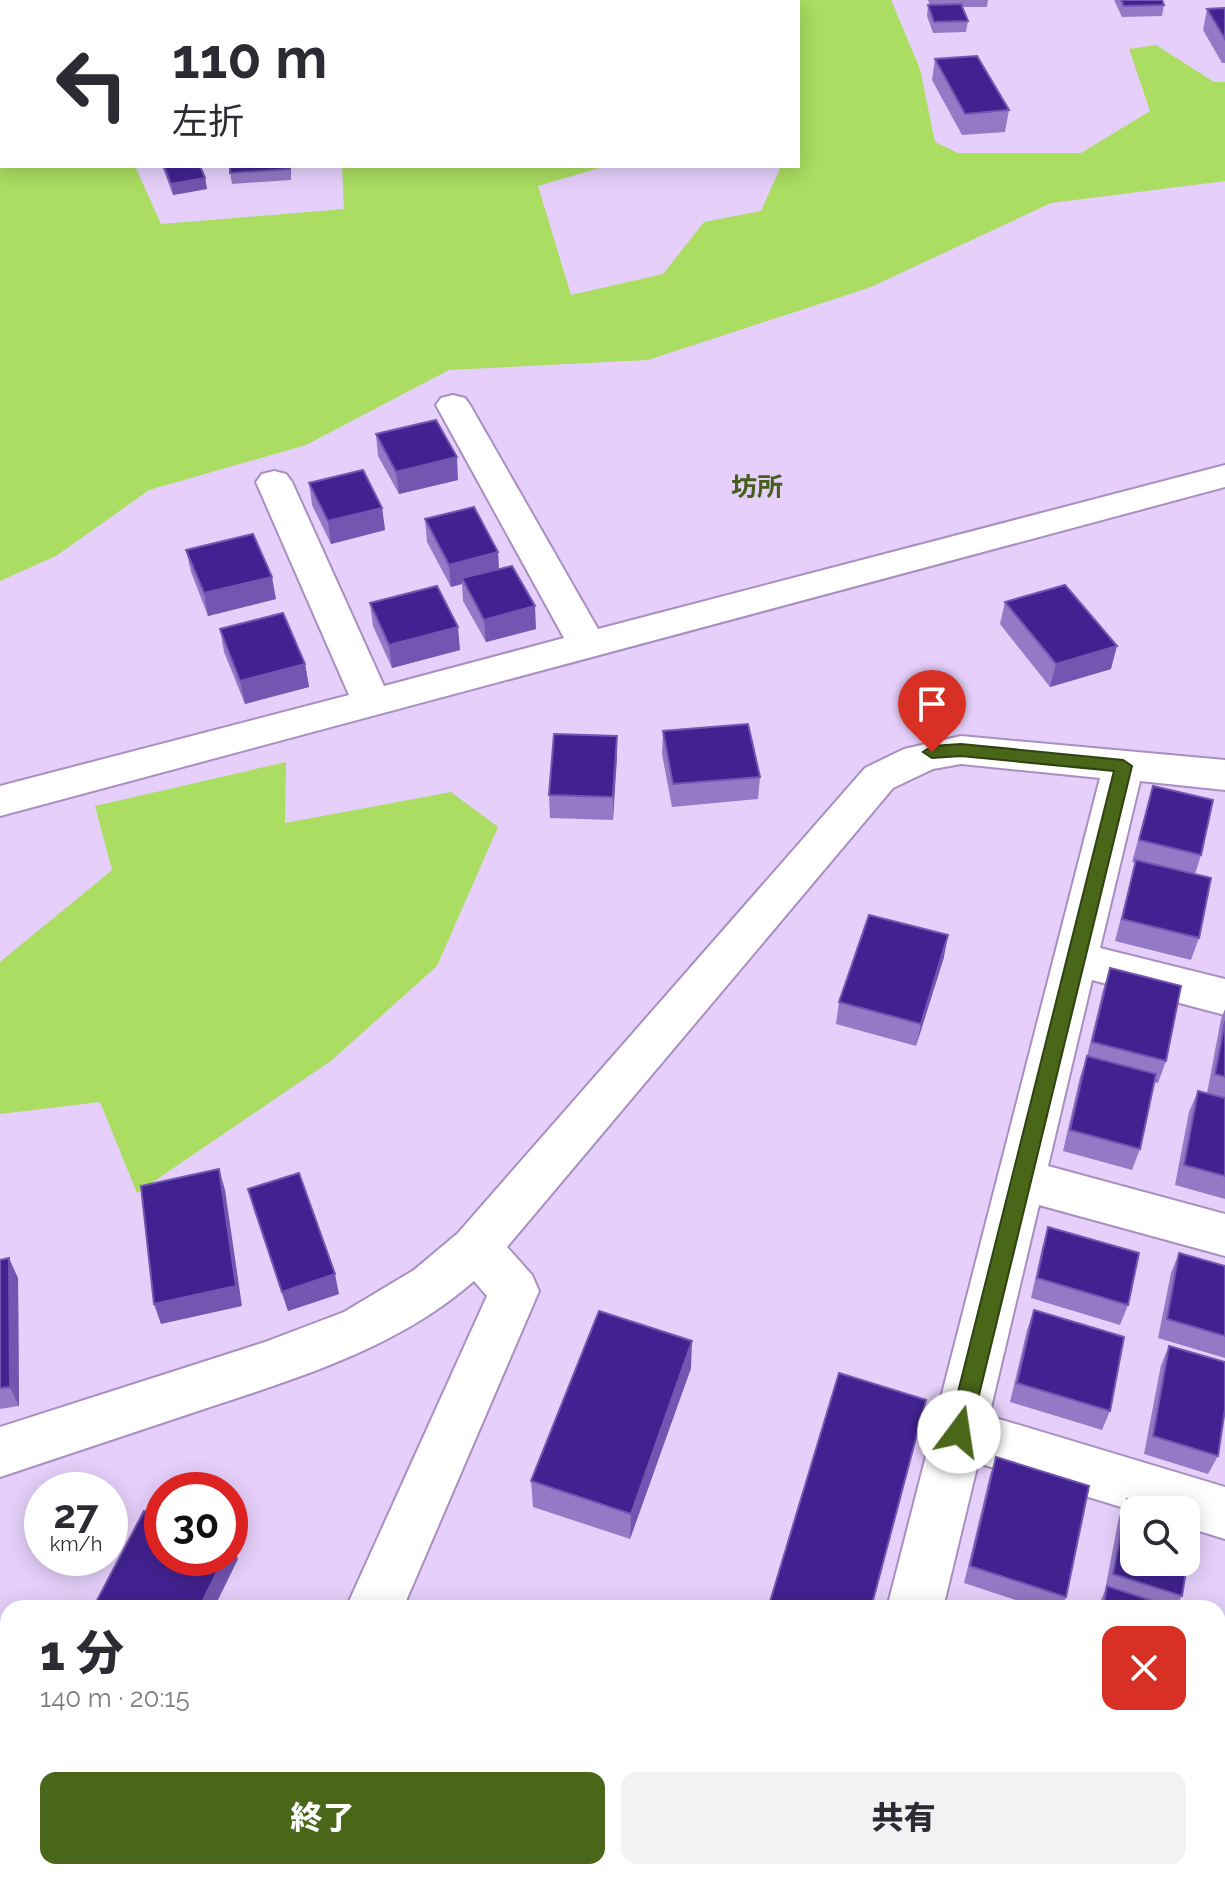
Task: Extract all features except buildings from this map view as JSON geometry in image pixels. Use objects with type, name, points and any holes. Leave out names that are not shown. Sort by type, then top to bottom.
[{"type":"street","points":[[453,405],[588,646]]},
{"type":"street","points":[[0,801],[1225,476]]},
{"type":"street","points":[[274,482],[372,703]]},
{"type":"street","points":[[0,1452],[266,1365],[362,1328],[432,1286],[476,1248],[879,778],[932,752],[961,750],[1225,775]]},
{"type":"street","points":[[917,1600],[1123,766]]},
{"type":"street","points":[[1076,959],[1225,997]]},
{"type":"street","points":[[1021,1179],[1225,1235]]},
{"type":"street","points":[[378,1600],[514,1291],[476,1248]]},
{"type":"street","points":[[959,1432],[1225,1513]]},
{"type":"green space","points":[[800,0],[891,0],[920,69],[935,142],[958,153],[1081,153],[1150,111],[1129,49],[1156,45],[1214,82],[1225,82],[1225,181],[1051,203],[871,287],[648,360],[449,370],[306,445],[149,490],[56,556],[0,581],[0,168],[136,168],[161,224],[344,209],[342,168],[599,168],[538,186],[571,295],[663,274],[704,222],[761,211],[780,168],[800,168]]},
{"type":"green space","points":[[286,762],[285,823],[451,792],[498,827],[437,966],[332,1060],[137,1193],[100,1102],[0,1114],[0,962],[112,870],[95,806]]},
{"type":"district","name":"坊所","points":[[757,487]]},
{"type":"route","points":[[932,752],[961,750],[1123,766],[959,1432]]}]
